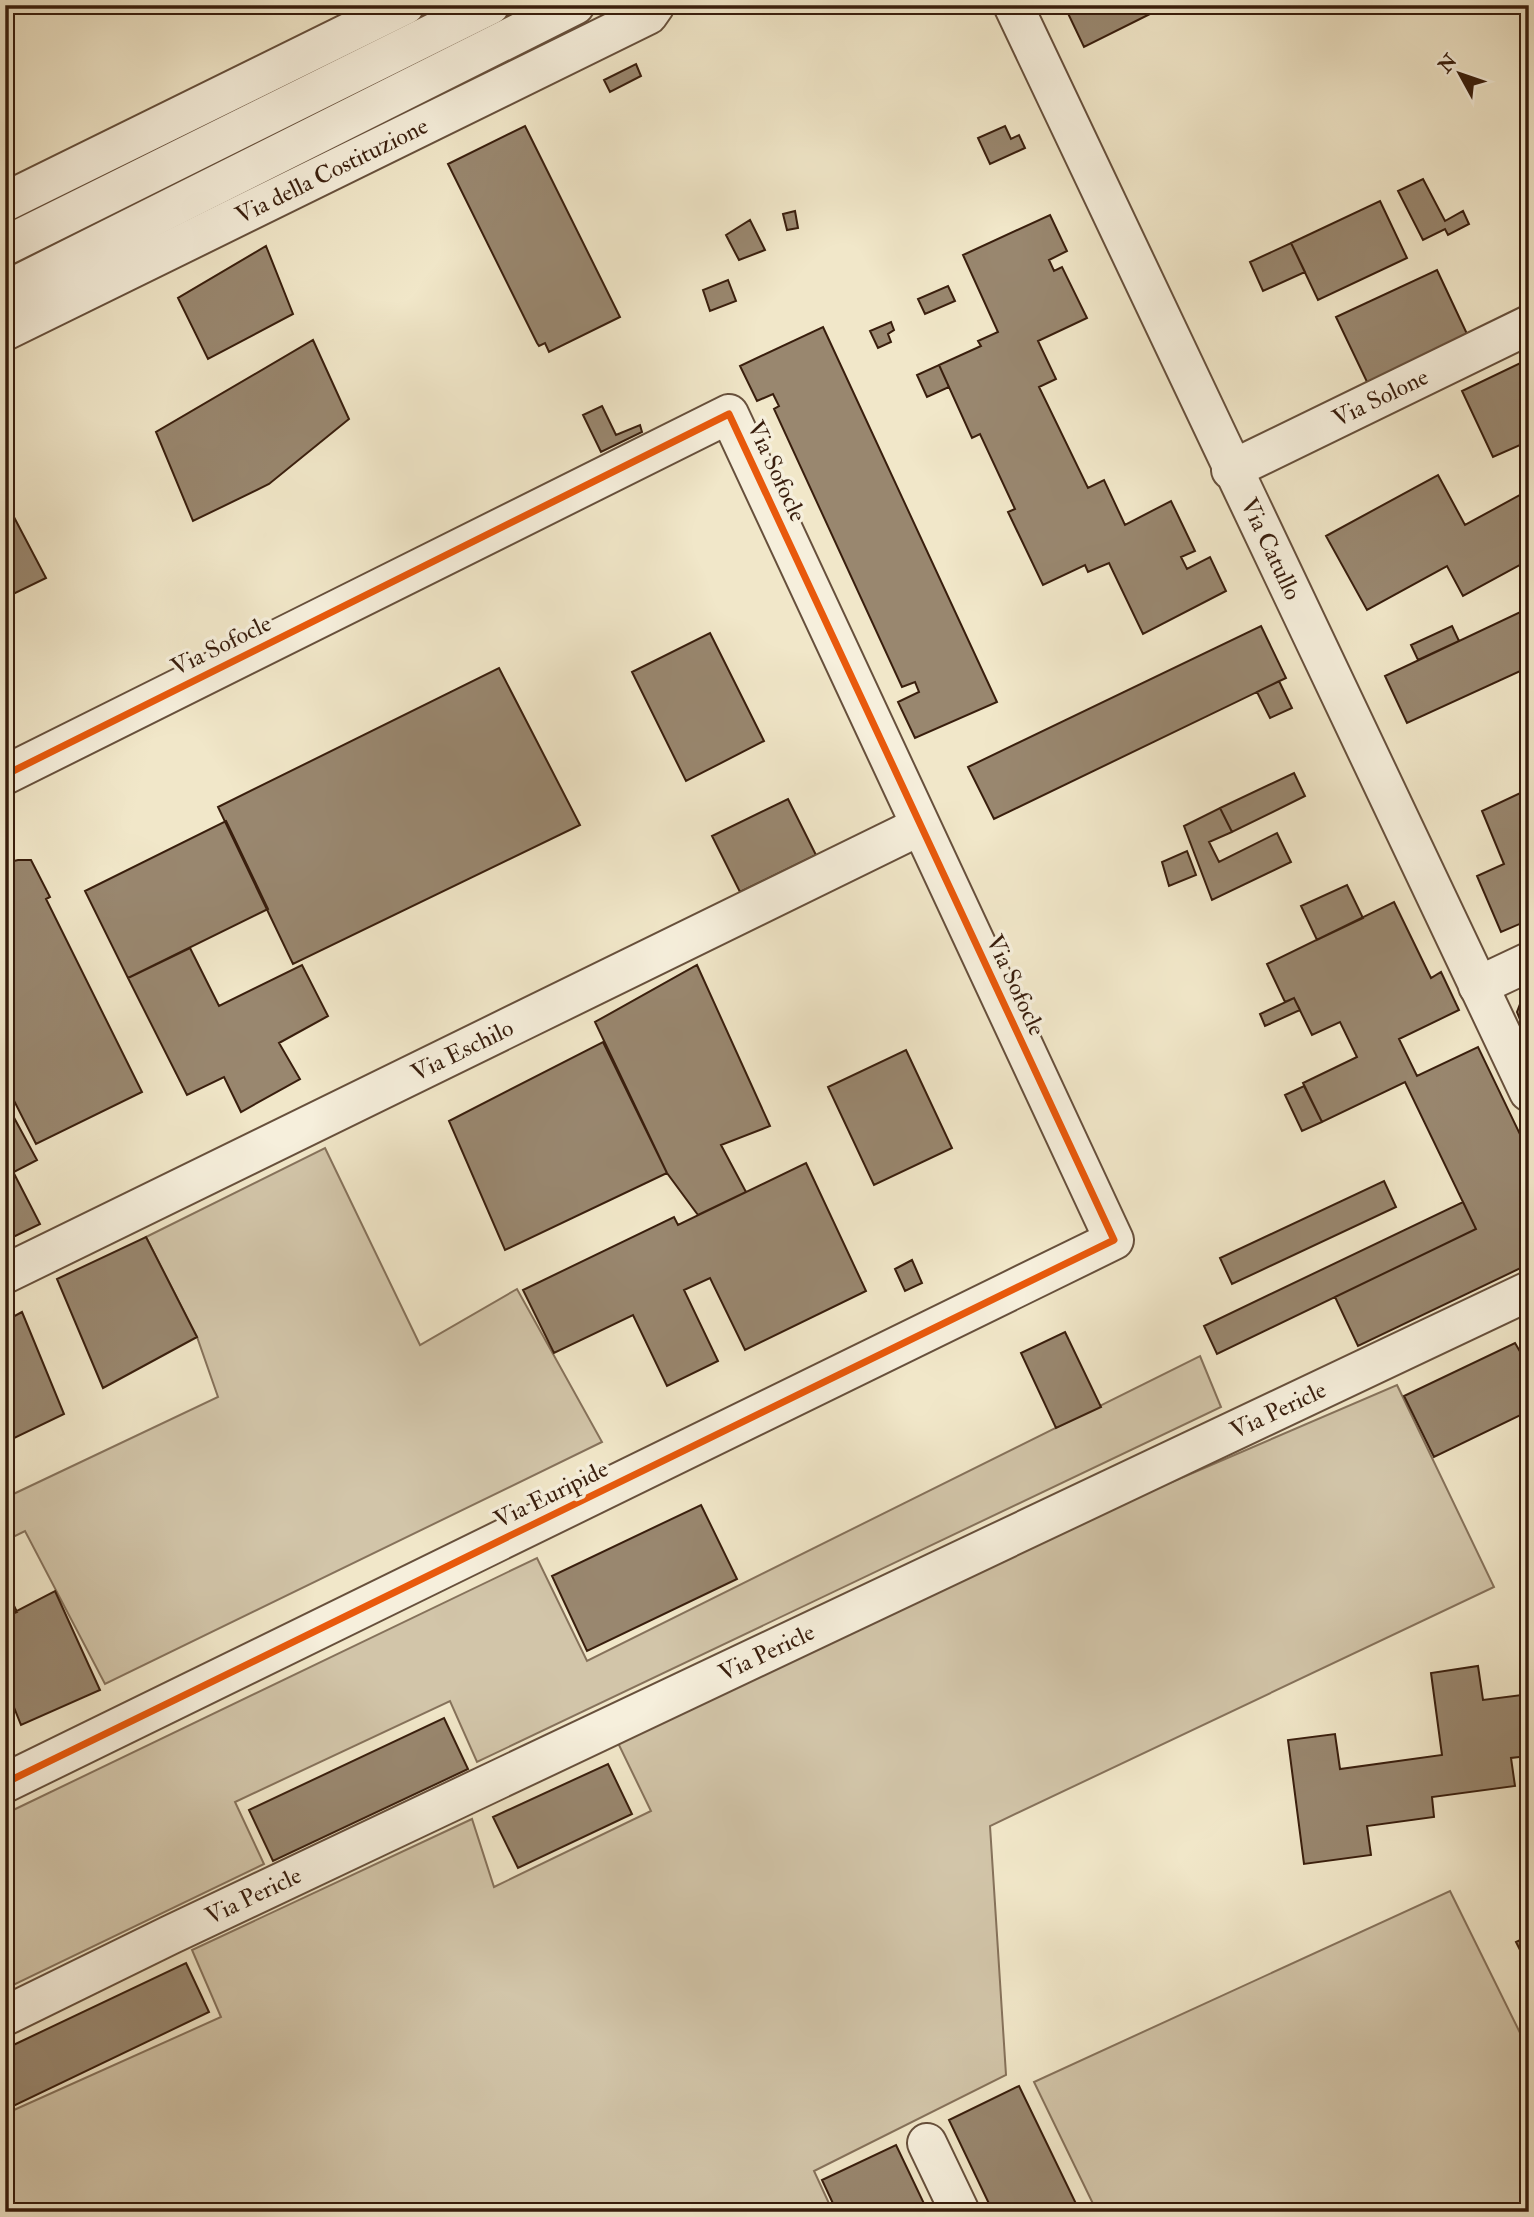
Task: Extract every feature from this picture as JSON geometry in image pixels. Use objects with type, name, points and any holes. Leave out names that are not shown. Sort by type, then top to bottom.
[{"type":"street","points":[[5,202],[405,5]]},
{"type":"street","points":[[5,246],[490,5]]},
{"type":"street","name":"Via della Costituzione","points":[[5,291],[575,5]]},
{"type":"street","name":"Via della Costituzione","points":[[5,331],[648,15],[655,5]]},
{"type":"street","name":"Via Catullo","points":[[1013,5],[1231,470],[1529,1092]]},
{"type":"street","name":"Via Solone","points":[[1231,470],[1529,325]]},
{"type":"street","name":"Via Sofocle","points":[[5,775],[729,414],[1114,1240]]},
{"type":"street","name":"Via Eschilo","points":[[5,1274],[920,826]]},
{"type":"street","points":[[1478,986],[1529,962]]},
{"type":"street","name":"Via Euripide","points":[[5,1783],[1114,1240]]},
{"type":"street","name":"Via Pericle","points":[[5,2016],[170,1935],[1529,1291]]},
{"type":"street","points":[[927,2143],[960,2212]]},
{"type":"shaded area","points":[[325,1148],[420,1345],[517,1289],[602,1442],[105,1684],[25,1531],[5,1541],[5,1498],[218,1397],[197,1337],[146,1237]]},
{"type":"shaded area","points":[[1200,1356],[1221,1407],[477,1762],[450,1701],[235,1802],[264,1864],[5,1989],[5,1814],[537,1558],[587,1661]]},
{"type":"shaded area","points":[[1397,1385],[1494,1587],[990,1826],[1006,2075],[814,2171],[833,2212],[5,2212],[5,2114],[221,2017],[192,1950],[472,1819],[494,1887],[651,1811],[618,1743],[986,1562]]},
{"type":"shaded area","points":[[1450,1891],[1529,2051],[1529,2212],[1097,2212],[1034,2082]]},
{"type":"building","points":[[1064,5],[1168,5],[1084,47]]},
{"type":"building","points":[[636,64],[641,76],[610,92],[604,80]]},
{"type":"building","points":[[525,126],[620,317],[549,352],[545,343],[539,346],[537,343],[448,164]]},
{"type":"building","points":[[1005,126],[1011,139],[1019,135],[1025,148],[990,164],[978,138]]},
{"type":"building","points":[[1423,179],[1445,221],[1463,211],[1469,224],[1448,235],[1445,229],[1423,240],[1398,191]]},
{"type":"building","points":[[1380,201],[1407,258],[1318,300],[1291,243]]},
{"type":"building","points":[[795,211],[798,228],[787,230],[783,214]]},
{"type":"building","points":[[1050,215],[1067,251],[1049,260],[1054,271],[1062,267],[1087,318],[1038,341],[1056,379],[1039,387],[1088,488],[1104,480],[1125,525],[1171,501],[1195,551],[1181,557],[1187,569],[1210,557],[1226,591],[1143,634],[1109,563],[1088,572],[1085,565],[1043,585],[1008,512],[1015,509],[980,434],[972,438],[939,365],[981,346],[978,341],[998,332],[963,255]]},
{"type":"building","points":[[750,220],[765,250],[739,260],[726,235]]},
{"type":"building","points":[[1291,243],[1305,272],[1263,291],[1250,262]]},
{"type":"building","points":[[266,246],[293,314],[208,359],[178,298]]},
{"type":"building","points":[[1437,270],[1468,336],[1368,384],[1336,317]]},
{"type":"building","points":[[728,280],[736,301],[710,311],[703,290]]},
{"type":"building","points":[[948,286],[955,301],[925,314],[918,299]]},
{"type":"building","points":[[891,322],[894,330],[888,334],[891,342],[878,348],[870,331]]},
{"type":"building","points":[[823,327],[997,702],[915,738],[898,702],[919,692],[915,682],[902,687],[774,409],[779,406],[773,394],[757,401],[740,366]]},
{"type":"building","points":[[313,340],[349,419],[269,484],[193,521],[156,432]]},
{"type":"building","points":[[1529,359],[1529,441],[1493,457],[1462,391]]},
{"type":"building","points":[[939,365],[949,387],[927,397],[917,375]]},
{"type":"building","points":[[602,406],[616,435],[640,425],[642,432],[601,452],[583,415]]},
{"type":"building","points":[[1438,475],[1465,525],[1529,490],[1529,560],[1463,596],[1447,566],[1367,610],[1326,536]]},
{"type":"building","points":[[5,500],[46,578],[5,598]]},
{"type":"building","points":[[1529,608],[1529,667],[1407,723],[1385,676]]},
{"type":"building","points":[[1261,626],[1286,678],[994,819],[968,767]]},
{"type":"building","points":[[1452,626],[1459,641],[1418,660],[1411,645]]},
{"type":"building","points":[[710,633],[764,741],[686,781],[632,672]]},
{"type":"building","points":[[499,668],[580,825],[293,964],[218,807]]},
{"type":"building","points":[[1279,681],[1292,708],[1270,718],[1257,692]]},
{"type":"building","points":[[1294,773],[1305,796],[1232,832],[1220,808]]},
{"type":"building","points":[[1529,789],[1529,920],[1501,932],[1477,876],[1504,864],[1482,811]]},
{"type":"building","points":[[788,799],[816,855],[740,892],[712,836]]},
{"type":"building","points":[[1220,808],[1232,832],[1209,842],[1219,862],[1277,833],[1291,862],[1212,900],[1184,826]]},
{"type":"building","points":[[226,821],[268,909],[128,978],[85,891]]},
{"type":"building","points":[[1187,851],[1196,875],[1169,886],[1162,862]]},
{"type":"building","points":[[31,860],[50,897],[46,899],[142,1092],[36,1144],[5,1083],[5,863]]},
{"type":"building","points":[[1347,885],[1363,918],[1317,940],[1301,906]]},
{"type":"building","points":[[1394,902],[1431,978],[1441,972],[1459,1010],[1399,1039],[1417,1076],[1478,1047],[1529,1153],[1529,1264],[1358,1346],[1335,1297],[1476,1229],[1405,1082],[1322,1122],[1303,1083],[1357,1057],[1340,1022],[1312,1035],[1294,998],[1285,1002],[1267,964]]},
{"type":"building","points":[[190,948],[219,1006],[302,965],[328,1016],[279,1043],[300,1079],[241,1112],[224,1077],[187,1095],[128,978]]},
{"type":"building","points":[[697,965],[770,1126],[721,1145],[746,1192],[698,1215],[667,1173],[595,1022]]},
{"type":"building","points":[[1529,997],[1529,1042],[1517,1012],[1520,1004]]},
{"type":"building","points":[[1294,998],[1300,1010],[1265,1026],[1260,1014]]},
{"type":"building","points":[[603,1042],[667,1173],[505,1250],[449,1121]]},
{"type":"building","points":[[906,1050],[952,1148],[874,1185],[828,1087]]},
{"type":"building","points":[[1304,1086],[1322,1122],[1302,1131],[1285,1095]]},
{"type":"building","points":[[5,1101],[37,1160],[14,1172],[5,1156]]},
{"type":"building","points":[[5,1156],[40,1224],[5,1241]]},
{"type":"building","points":[[806,1163],[866,1291],[745,1350],[710,1278],[684,1290],[718,1361],[667,1386],[633,1315],[554,1353],[523,1290],[674,1217],[678,1225]]},
{"type":"building","points":[[1384,1181],[1396,1207],[1232,1284],[1220,1258]]},
{"type":"building","points":[[1463,1202],[1476,1229],[1217,1354],[1204,1326]]},
{"type":"building","points":[[146,1237],[197,1337],[103,1388],[57,1279]]},
{"type":"building","points":[[912,1260],[922,1283],[905,1291],[895,1269]]},
{"type":"building","points":[[22,1312],[64,1414],[6,1442],[5,1321]]},
{"type":"building","points":[[1065,1332],[1101,1407],[1056,1428],[1021,1353]]},
{"type":"building","points":[[1515,1343],[1529,1367],[1529,1411],[1434,1457],[1404,1396]]},
{"type":"building","points":[[701,1505],[737,1579],[587,1651],[552,1576]]},
{"type":"building","points":[[5,1587],[17,1612],[5,1617]]},
{"type":"building","points":[[55,1591],[100,1690],[21,1725],[9,1695],[5,1696],[5,1617]]},
{"type":"building","points":[[1478,1666],[1483,1700],[1529,1694],[1529,1756],[1511,1758],[1515,1786],[1432,1797],[1434,1817],[1367,1826],[1371,1855],[1304,1864],[1288,1740],[1335,1734],[1340,1769],[1442,1755],[1431,1673]]},
{"type":"building","points":[[444,1718],[468,1769],[273,1861],[249,1810]]},
{"type":"building","points":[[608,1764],[632,1814],[518,1868],[493,1817]]},
{"type":"building","points":[[1529,1936],[1529,1968],[1516,1942]]},
{"type":"building","points":[[186,1963],[209,2012],[5,2110],[5,2049]]},
{"type":"building","points":[[1019,2086],[1080,2212],[993,2212],[949,2120]]},
{"type":"building","points":[[896,2145],[928,2212],[837,2212],[822,2180]]},
{"type":"cycle path","points":[[5,775],[729,414],[1114,1240],[5,1783]]}]
